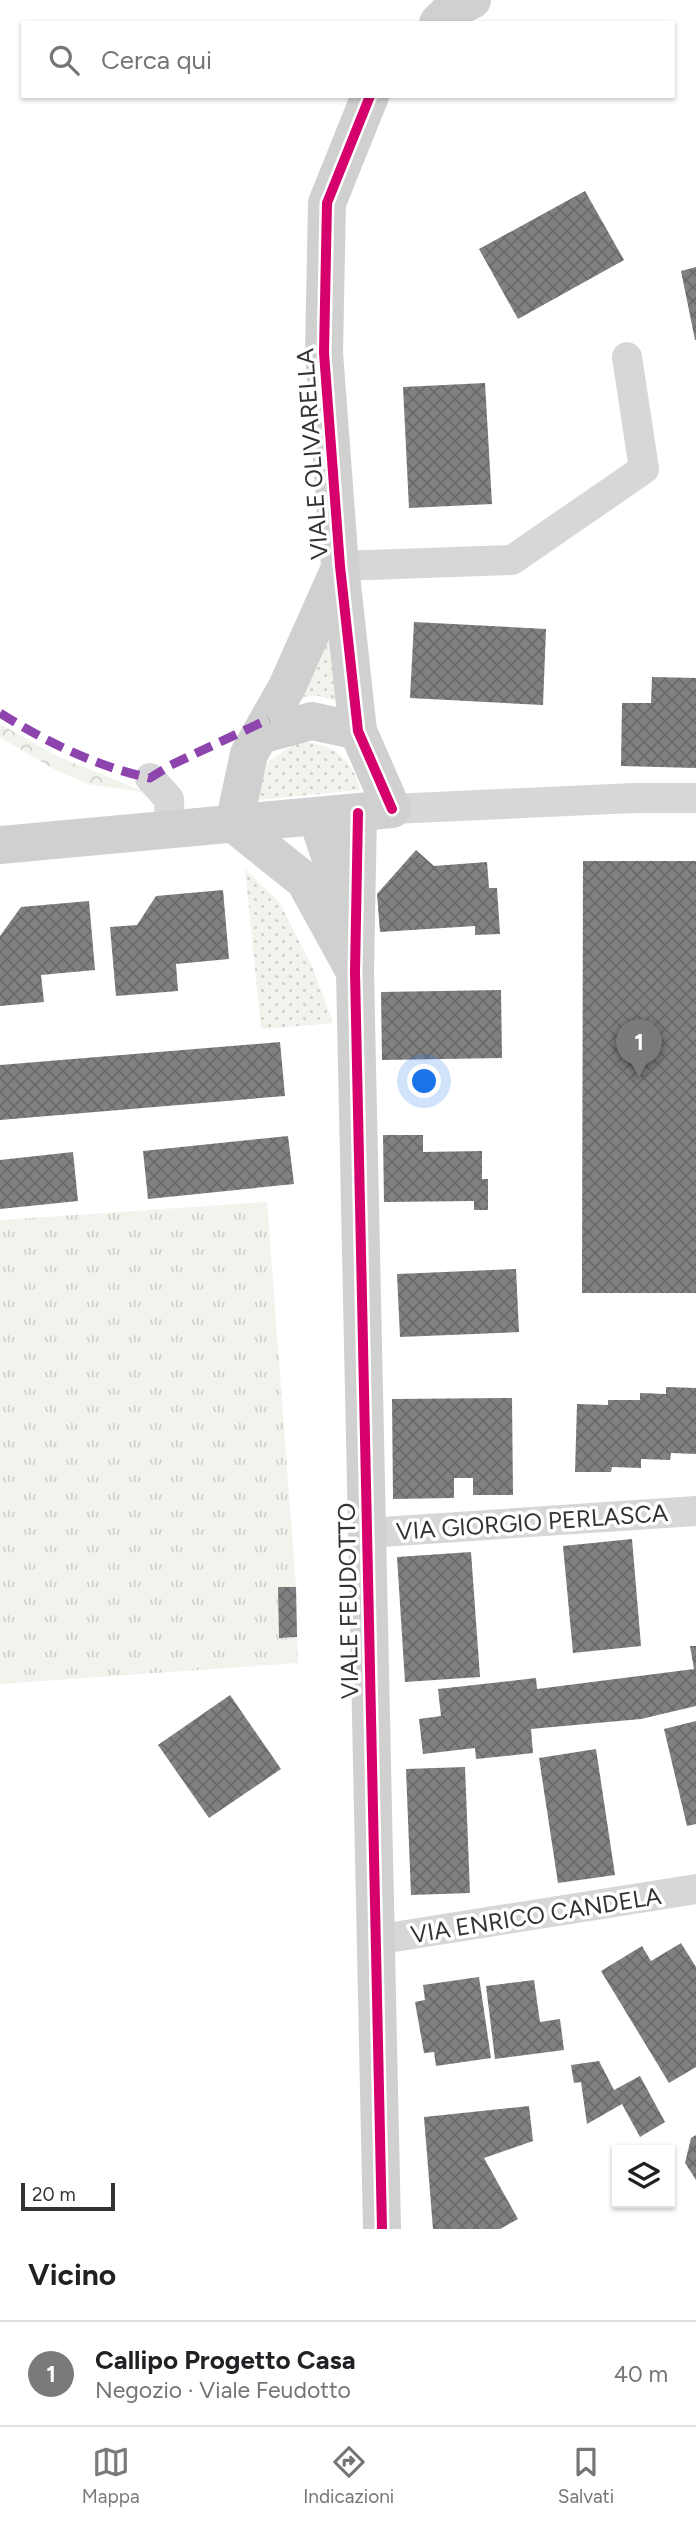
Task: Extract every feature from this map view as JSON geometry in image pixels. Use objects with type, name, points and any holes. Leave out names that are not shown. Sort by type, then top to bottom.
[{"type":"street","points":[[440,21],[451,10],[472,0]]},
{"type":"street","name":"VIALE OLIVARELLA","points":[[369,98],[327,203],[324,353],[340,566],[358,731],[375,811]]},
{"type":"street","points":[[340,566],[512,560],[644,470],[627,357]]},
{"type":"street","name":"VIALE OLIVARELLA","points":[[234,824],[249,754],[287,687],[340,566]]},
{"type":"street","points":[[260,736],[312,721],[358,731]]},
{"type":"street","points":[[150,778],[169,799],[170,830]]},
{"type":"street","points":[[0,845],[375,811],[634,798],[696,798]]},
{"type":"street","points":[[356,954],[375,811]]},
{"type":"street","points":[[317,817],[356,954]]},
{"type":"street","points":[[234,824],[305,881],[356,954]]},
{"type":"street","name":"VIALE FEUDOTTO","points":[[356,954],[382,2229]]},
{"type":"street","name":"VIA GIORGIO PERLASCA","points":[[367,1533],[696,1511]]},
{"type":"street","name":"VIA ENRICO CANDELA","points":[[375,1940],[696,1889]]},
{"type":"green space","points":[[332,607],[339,702],[319,696],[297,697]]},
{"type":"green space","points":[[0,724],[59,757],[148,793],[87,784],[50,767],[0,737]]},
{"type":"green space","points":[[297,742],[320,745],[338,753],[351,768],[360,790],[258,800],[264,765]]},
{"type":"green space","points":[[245,869],[279,902],[312,966],[333,1023],[261,1029]]},
{"type":"green space","points":[[267,1202],[296,1587],[298,1663],[0,1684],[0,1220]]},
{"type":"building","points":[[585,191],[624,260],[518,319],[479,249]]},
{"type":"building","points":[[696,267],[696,340],[695,340],[681,271]]},
{"type":"building","points":[[485,383],[492,504],[409,508],[403,387]]},
{"type":"building","points":[[414,622],[546,629],[543,705],[410,698]]},
{"type":"building","points":[[652,677],[696,678],[696,768],[621,766],[622,703],[651,703]]},
{"type":"building","points":[[416,850],[434,866],[487,862],[489,888],[497,888],[500,934],[475,935],[475,926],[380,932],[377,894]]},
{"type":"building","points":[[583,861],[696,861],[696,1293],[582,1293]]},
{"type":"building","points":[[223,890],[229,959],[176,964],[178,991],[116,996],[110,927],[137,925],[156,896]]},
{"type":"building","points":[[89,901],[95,970],[41,975],[44,1002],[0,1006],[0,936],[21,907]]},
{"type":"building","points":[[501,990],[502,1058],[382,1060],[381,992]]},
{"type":"building","points":[[280,1042],[285,1096],[0,1120],[0,1065]]},
{"type":"building","points":[[383,1135],[423,1135],[423,1152],[482,1151],[482,1179],[488,1179],[488,1210],[474,1210],[474,1201],[384,1202]]},
{"type":"building","points":[[288,1136],[294,1184],[148,1199],[143,1151]]},
{"type":"building","points":[[73,1152],[78,1201],[0,1209],[0,1160]]},
{"type":"building","points":[[516,1269],[519,1332],[400,1337],[397,1274]]},
{"type":"building","points":[[666,1387],[696,1388],[696,1454],[671,1453],[670,1460],[641,1459],[641,1468],[612,1467],[611,1472],[575,1472],[577,1404],[608,1405],[608,1400],[640,1400],[640,1393],[666,1394]]},
{"type":"building","points":[[512,1398],[513,1495],[473,1495],[473,1478],[454,1478],[454,1498],[393,1499],[392,1399]]},
{"type":"building","points":[[632,1539],[641,1646],[573,1653],[563,1546]]},
{"type":"building","points":[[471,1552],[480,1677],[405,1682],[397,1557]]},
{"type":"building","points":[[278,1587],[296,1587],[297,1637],[279,1638]]},
{"type":"building","points":[[690,1646],[696,1646],[696,1706],[641,1719],[531,1729],[533,1753],[476,1759],[475,1748],[423,1754],[419,1719],[441,1716],[438,1689],[536,1678],[537,1689],[694,1669]]},
{"type":"building","points":[[230,1695],[281,1769],[209,1818],[158,1745]]},
{"type":"building","points":[[696,1721],[696,1824],[687,1826],[664,1729]]},
{"type":"building","points":[[596,1749],[615,1875],[558,1883],[539,1758]]},
{"type":"building","points":[[465,1767],[470,1893],[411,1895],[406,1769]]},
{"type":"building","points":[[681,1943],[696,1967],[696,2067],[669,2083],[601,1971],[642,1946],[651,1961]]},
{"type":"building","points":[[479,1977],[491,2058],[436,2066],[434,2052],[424,2053],[415,2002],[425,2000],[423,1985]]},
{"type":"building","points":[[534,1980],[540,2022],[560,2019],[564,2050],[495,2059],[486,1986]]},
{"type":"building","points":[[599,2061],[614,2090],[640,2076],[665,2122],[640,2137],[622,2104],[587,2124],[581,2082],[574,2083],[571,2065]]},
{"type":"building","points":[[529,2106],[533,2141],[484,2158],[518,2219],[500,2229],[433,2229],[424,2117]]},
{"type":"building","points":[[696,2135],[696,2180],[685,2163],[691,2138]]},
{"type":"marked path","points":[[0,713],[72,752],[150,778],[171,765],[269,719]]},
{"type":"cycle path","points":[[369,98],[327,203],[324,353],[340,566],[358,731],[392,809]]},
{"type":"cycle path","points":[[358,813],[355,972],[382,2229]]},
{"type":"place","name":"Callipo Progetto Casa","points":[[639,1077]]}]
